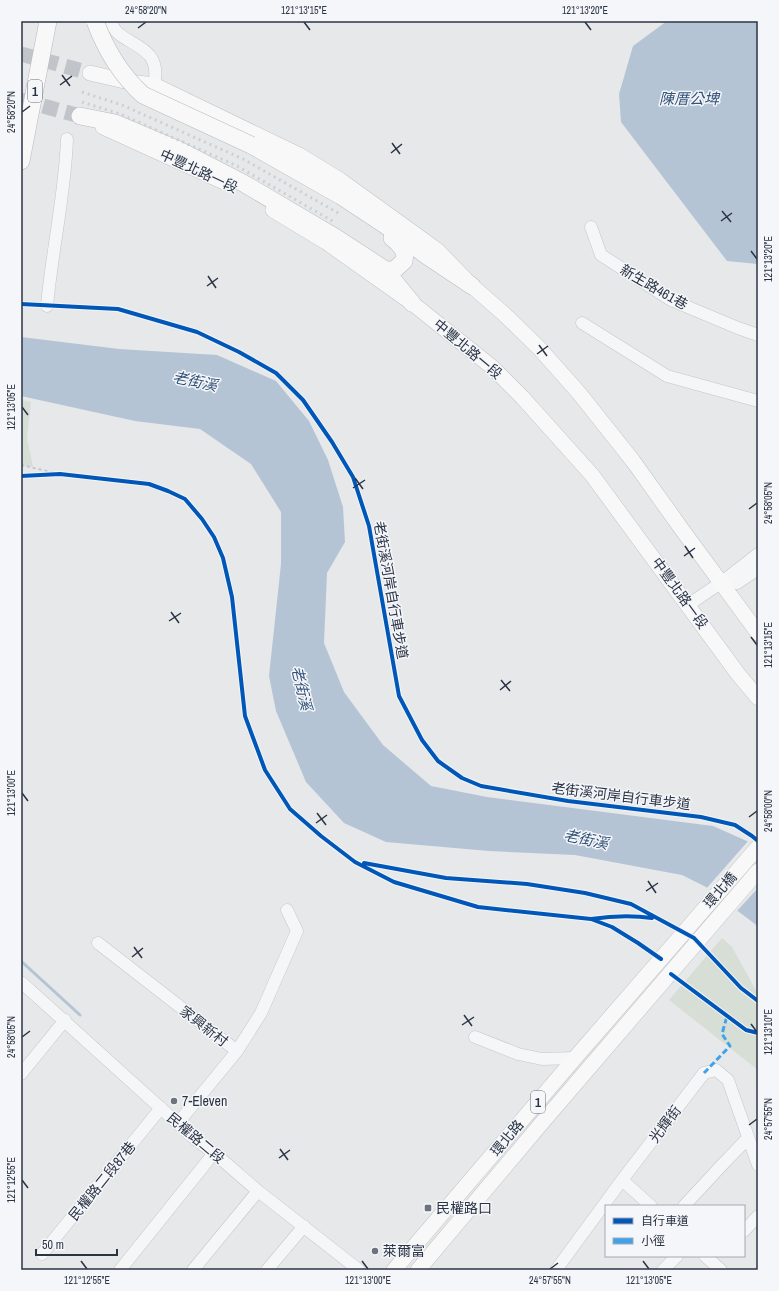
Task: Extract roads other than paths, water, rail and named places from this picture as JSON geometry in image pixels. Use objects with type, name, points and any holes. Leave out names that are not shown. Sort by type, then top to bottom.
[{"type":"highway","name":"1","points":[[21,161],[48,21]]},
{"type":"highway","points":[[95,21],[103,42],[112,56],[133,86],[143,95],[250,145],[341,196],[472,286]]},
{"type":"highway","points":[[80,116],[115,123],[177,149],[243,182],[335,237],[384,269],[412,303]]},
{"type":"highway","points":[[341,196],[398,243],[405,252],[404,261],[399,267],[393,271],[384,269]]},
{"type":"main road","points":[[90,73],[129,82],[154,85],[299,155],[340,180],[437,250],[472,286],[539,348],[579,393],[633,461],[678,524],[757,628]]},
{"type":"main road","name":"中豐北路一段","points":[[80,116],[233,186],[326,242],[412,303],[492,367],[592,475],[738,674],[758,698]]},
{"type":"main road","name":"環北橋","points":[[682,934],[758,847]]},
{"type":"main road","name":"環北橋","points":[[697,944],[758,871]]},
{"type":"main road","name":"環北路","points":[[394,1270],[682,934]]},
{"type":"main road","name":"環北路","points":[[418,1270],[540,1125],[697,944]]},
{"type":"street","points":[[111,21],[117,33],[137,45],[150,56],[155,70],[154,85]]},
{"type":"street","points":[[47,306],[50,274],[67,162],[68,139]]},
{"type":"street","name":"新生路461巷","points":[[591,227],[601,255],[664,296],[758,335]]},
{"type":"street","points":[[582,323],[667,376],[758,401]]},
{"type":"street","points":[[688,605],[722,582],[758,554]]},
{"type":"street","points":[[722,582],[737,584],[757,572]]},
{"type":"street","points":[[237,1051],[261,1013],[297,931],[287,910]]},
{"type":"street","name":"家興新村","points":[[98,943],[237,1051],[178,1123]]},
{"type":"street","name":"民權路二段","points":[[21,982],[65,1020],[196,1140],[359,1270]]},
{"type":"street","points":[[21,1074],[65,1020]]},
{"type":"street","points":[[475,1037],[518,1054],[542,1059],[575,1058]]},
{"type":"street","name":"光輝街","points":[[556,1270],[622,1180],[704,1073],[716,1070],[728,1080],[758,1165]]},
{"type":"street","name":"民權路二段87巷","points":[[42,1254],[161,1108]]},
{"type":"street","points":[[685,1205],[748,1138]]},
{"type":"street","points":[[120,1270],[214,1153]]},
{"type":"street","points":[[622,1180],[650,1205]]},
{"type":"street","points":[[193,1270],[258,1190]]},
{"type":"street","points":[[745,1230],[757,1220]]},
{"type":"street","points":[[268,1270],[304,1226]]},
{"type":"street","points":[[664,1270],[676,1257]]},
{"type":"water","name":"陳厝公埤","points":[[667,21],[758,21],[758,264],[727,261],[621,122],[619,94],[633,46]]},
{"type":"water","name":"老街溪","points":[[21,337],[119,349],[217,355],[276,381],[309,421],[328,460],[343,507],[345,542],[327,573],[324,643],[344,692],[383,745],[431,786],[487,797],[713,826],[749,842],[758,851],[758,927],[706,887],[682,875],[575,855],[489,851],[386,842],[344,823],[306,782],[276,711],[269,676],[281,564],[281,512],[251,464],[200,429],[135,421],[21,396]]},
{"type":"waterway","points":[[21,961],[80,1015]]},
{"type":"tunnel","points":[[21,54],[90,73]]},
{"type":"tunnel","points":[[21,100],[80,116]]},
{"type":"railway","points":[[82,92],[122,105],[243,159],[340,214]]},
{"type":"railway","points":[[82,102],[120,114],[235,165],[336,223]]},
{"type":"place","name":"7-Eleven","points":[[174,1101]]},
{"type":"place","name":"民權路口","points":[[428,1208]]},
{"type":"place","name":"萊爾富","points":[[375,1251]]}]
